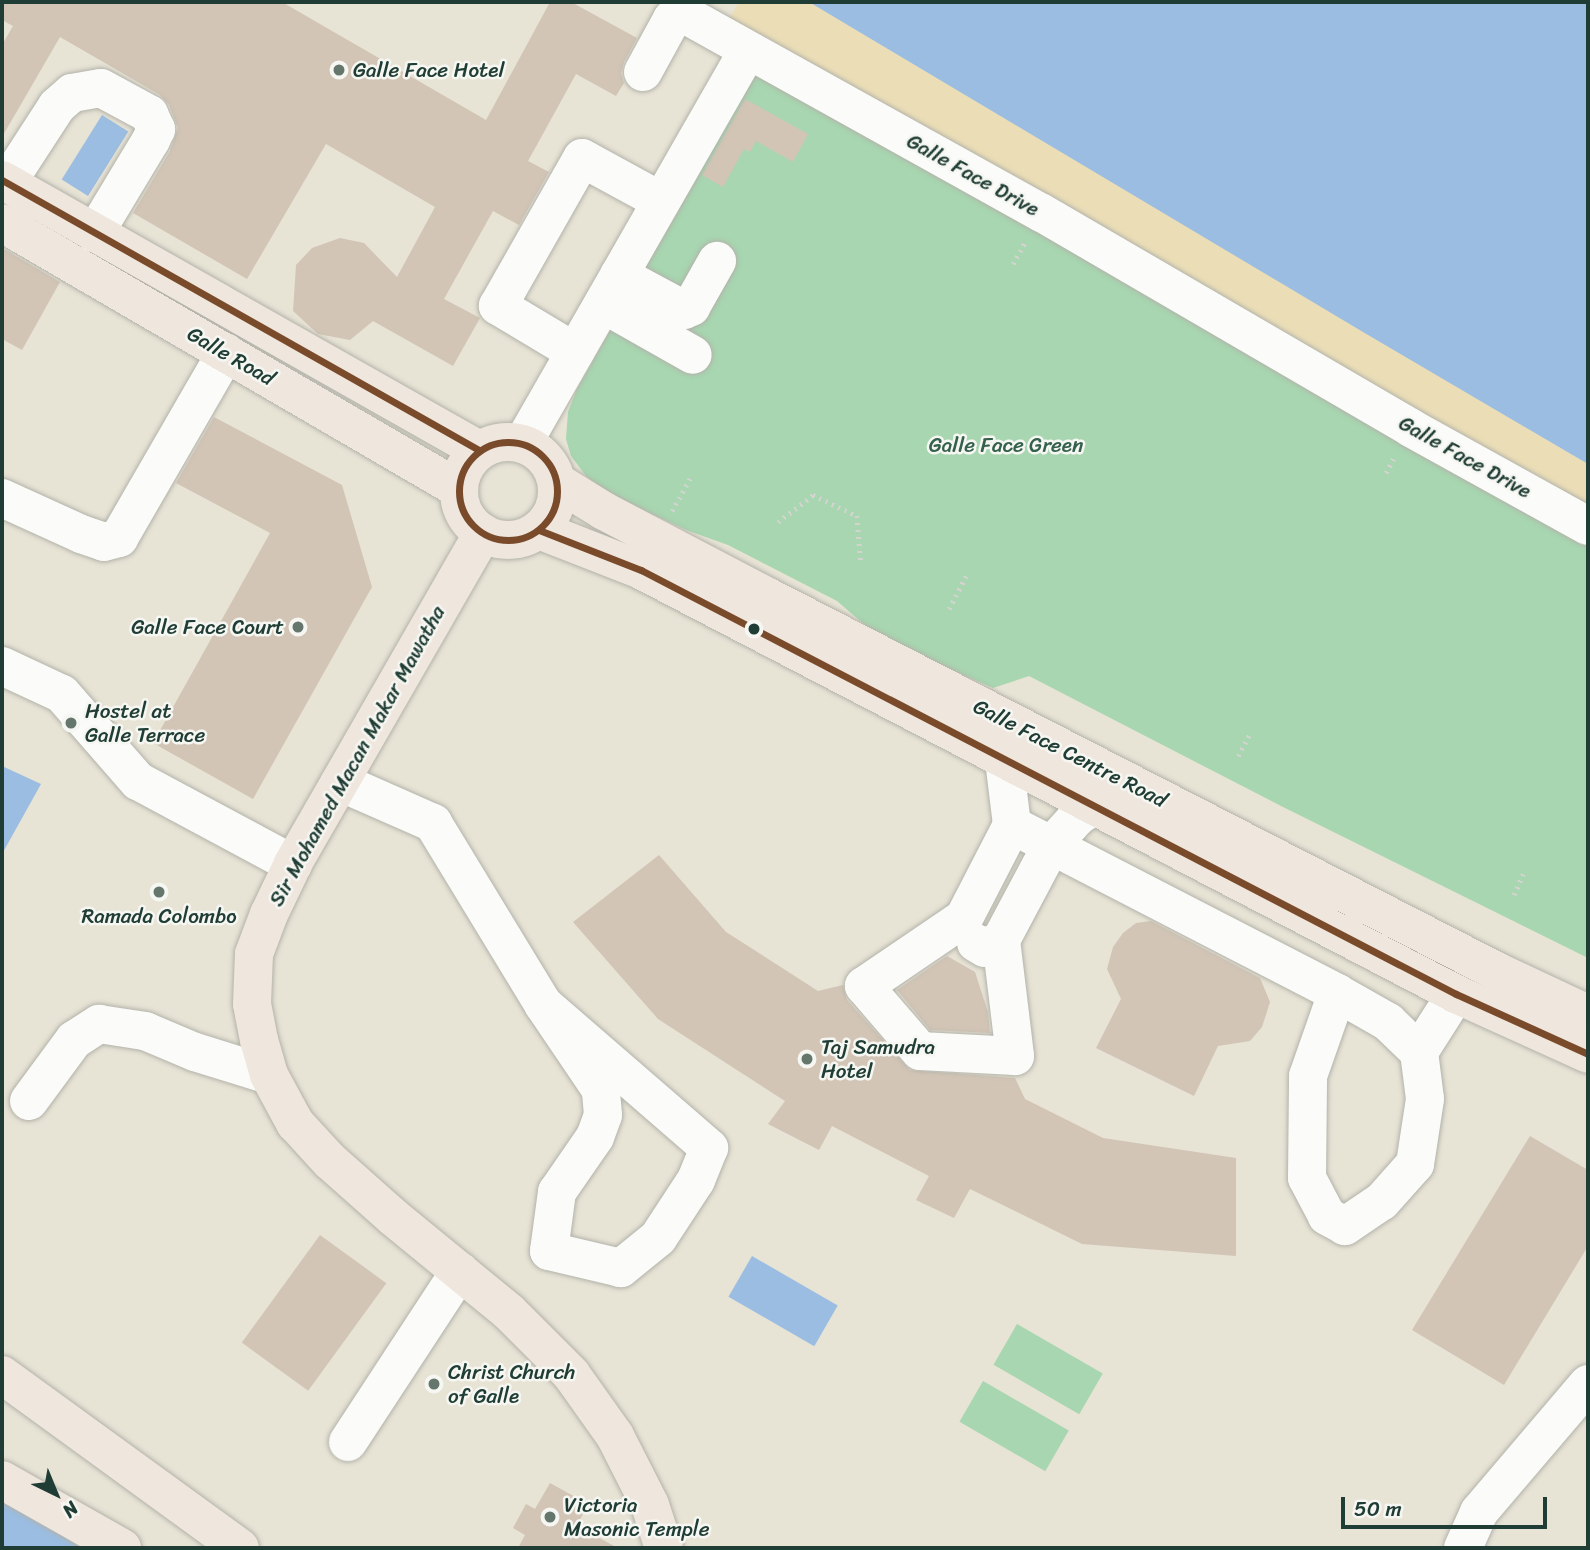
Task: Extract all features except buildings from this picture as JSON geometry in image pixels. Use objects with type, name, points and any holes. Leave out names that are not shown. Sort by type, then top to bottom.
[{"type":"main road","name":"Galle Road","points":[[4,182],[479,450]]},
{"type":"main road","name":"Galle Road","points":[[2,223],[458,489]]},
{"type":"main road","points":[[506,441],[523,443],[548,461],[557,482],[555,506],[539,530],[513,540],[496,539],[483,533],[464,513],[458,489],[462,472],[479,450],[506,441]]},
{"type":"main road","name":"Galle Face Centre Road","points":[[557,482],[604,511],[770,598],[1494,970],[1588,1014]]},
{"type":"main road","name":"Galle Face Centre Road","points":[[539,530],[641,570],[1456,994],[1588,1054]]},
{"type":"main road","name":"Sir Mohamed Macan Makar Mawatha","points":[[483,533],[293,864],[254,954],[252,1004],[269,1075],[295,1123],[330,1161],[393,1217],[509,1312],[571,1374],[615,1436],[650,1505],[664,1548]]},
{"type":"main road","points":[[2,1375],[240,1548]]},
{"type":"main road","points":[[2,1480],[110,1542]]},
{"type":"main road","name":"Sir Mohamed Macan Makar Mawatha","points":[[650,1505],[684,1548]]},
{"type":"street","name":"Galle Face Drive","points":[[643,72],[678,13],[1042,213],[1411,428],[1588,526]]},
{"type":"street","points":[[523,443],[747,52]]},
{"type":"street","points":[[4,182],[57,106],[72,93],[101,88],[149,114],[156,129],[95,233]]},
{"type":"street","points":[[575,352],[498,306],[582,158],[661,201]]},
{"type":"street","points":[[611,289],[684,310],[691,307],[717,261]]},
{"type":"street","points":[[611,289],[693,355]]},
{"type":"street","points":[[2,498],[104,542],[119,538],[226,354]]},
{"type":"street","points":[[2,666],[62,694],[138,781],[293,864]]},
{"type":"street","points":[[1004,760],[1012,807],[1012,825],[964,918],[864,986],[920,1051],[1015,1056],[1001,940],[1051,846],[1076,818],[1094,805]]},
{"type":"street","points":[[340,782],[433,823],[543,1004],[601,1090],[603,1115],[595,1137],[557,1192],[549,1251],[621,1268],[658,1238],[696,1180],[709,1148],[543,1004]]},
{"type":"street","points":[[1012,825],[1337,993],[1388,1022],[1419,1052],[1425,1099],[1415,1164],[1382,1201],[1345,1226],[1327,1216],[1307,1178],[1308,1076],[1337,993]]},
{"type":"street","points":[[964,918],[970,940],[985,948],[1001,940]]},
{"type":"street","points":[[1419,1052],[1456,994]]},
{"type":"street","points":[[29,1101],[74,1040],[99,1024],[145,1031],[195,1052],[269,1075]]},
{"type":"street","points":[[348,1442],[460,1271]]},
{"type":"street","points":[[1463,1548],[1479,1512],[1588,1384]]},
{"type":"street","points":[[2,1392],[156,1503],[210,1548]]},
{"type":"path","points":[[778,522],[813,495],[857,516],[861,563]]},
{"type":"path","points":[[949,608],[966,576]]},
{"type":"path","points":[[1238,756],[1250,733]]},
{"type":"path","points":[[1514,895],[1523,874]]},
{"type":"green space","name":"Galle Face Green","points":[[770,45],[1588,514],[1588,958],[1281,806],[1029,676],[993,688],[881,639],[837,601],[728,545],[686,530],[637,507],[605,491],[586,476],[571,456],[566,439],[568,412],[577,389]]},
{"type":"green space","points":[[1017,1324],[1103,1373],[1079,1414],[994,1365]]},
{"type":"green space","points":[[983,1381],[1069,1430],[1045,1471],[960,1422]]},
{"type":"sand","points":[[739,2],[809,2],[1588,464],[1588,514],[729,19]]},
{"type":"water","points":[[809,2],[1588,2],[1588,464],[1363,332]]},
{"type":"water","points":[[102,115],[128,131],[88,196],[62,179]]},
{"type":"water","points":[[2,766],[41,784],[2,854]]},
{"type":"water","points":[[752,1256],[838,1306],[814,1346],[728,1297]]},
{"type":"water","points":[[2,1493],[81,1548],[2,1548]]},
{"type":"transit line","points":[[2,180],[479,450]]},
{"type":"transit line","points":[[508,442],[527,446],[543,456],[553,472],[557,491],[553,510],[543,526],[527,536],[508,540],[489,536],[473,526],[463,510],[459,491],[463,472],[473,456],[489,446],[508,442]]},
{"type":"transit line","points":[[539,530],[641,570],[1456,994],[1588,1054]]},
{"type":"place","name":"Galle Face Hotel","points":[[339,70]]},
{"type":"place","name":"Galle Face Court","points":[[298,627]]},
{"type":"place","name":"Hostel at Galle Terrace","points":[[71,723]]},
{"type":"place","name":"Ramada Colombo","points":[[159,892]]},
{"type":"place","name":"Taj Samudra Hotel","points":[[807,1059]]},
{"type":"place","name":"Christ Church of Galle","points":[[434,1384]]},
{"type":"place","name":"Victoria Masonic Temple","points":[[550,1517]]}]
